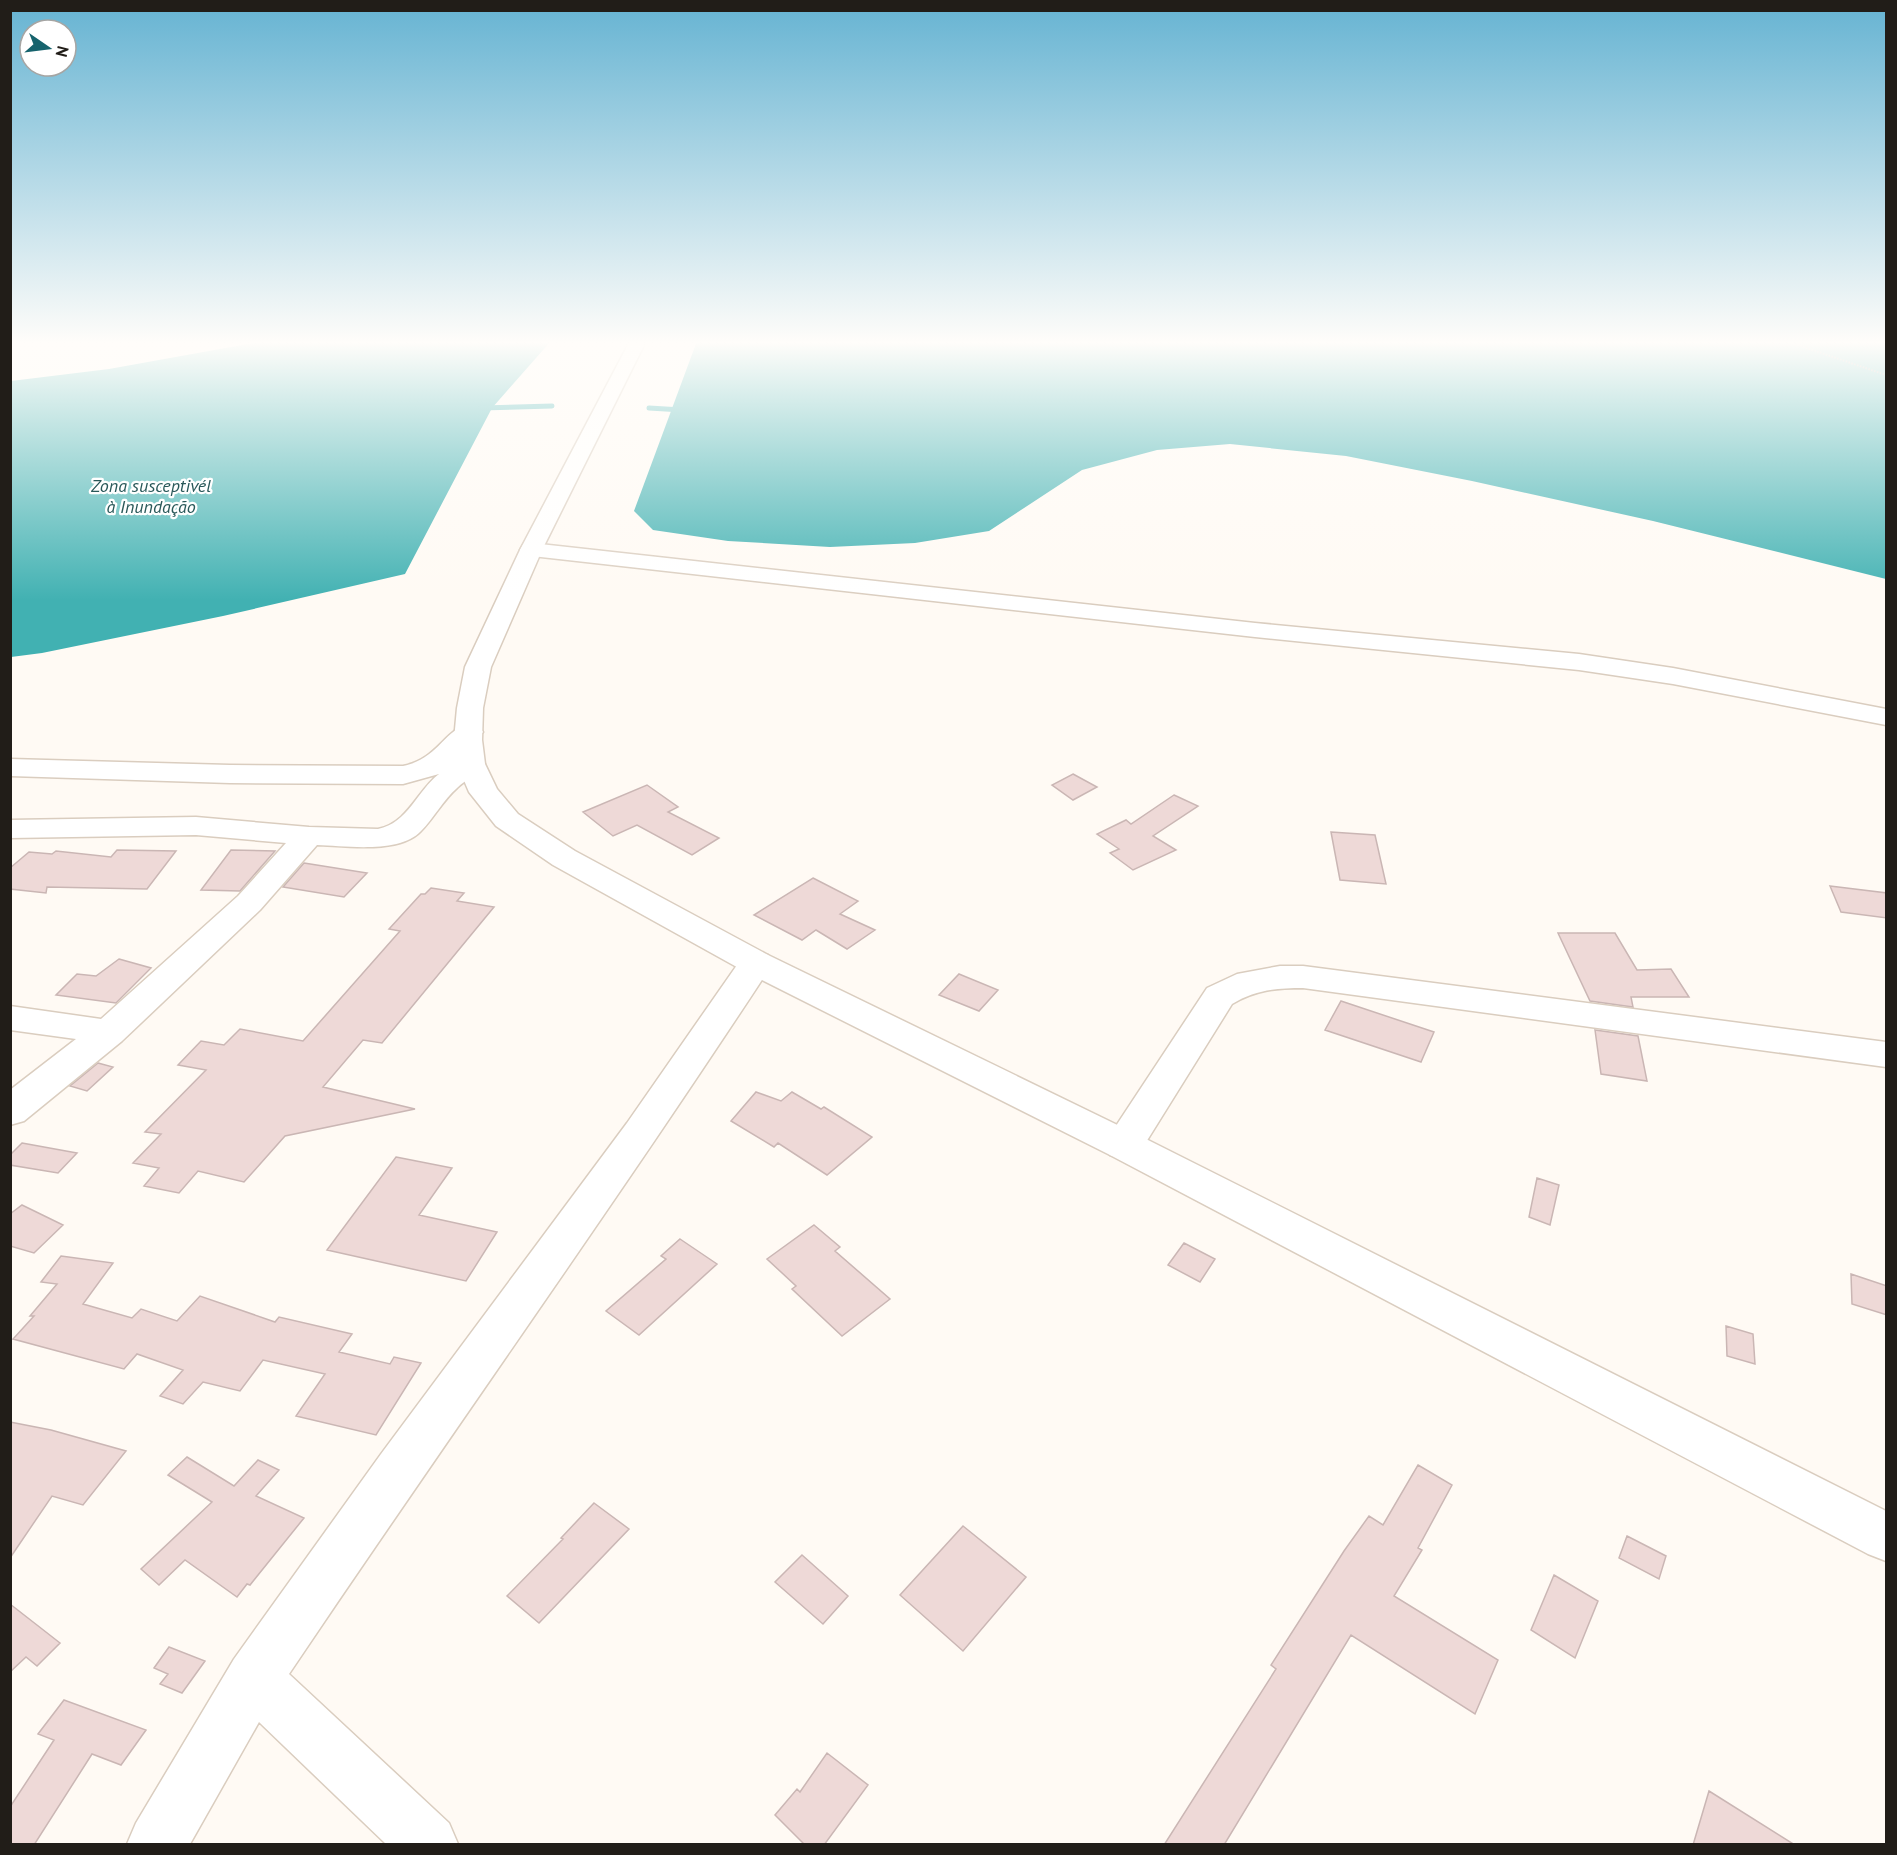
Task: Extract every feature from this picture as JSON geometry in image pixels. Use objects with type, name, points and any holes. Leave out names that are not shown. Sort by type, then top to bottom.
[{"type":"street","points":[[594,428],[531,550],[478,667],[470,708],[470,748],[484,792],[507,820],[564,858],[756,963],[1124,1144],[1887,1537]]},
{"type":"street","points":[[531,550],[1256,630],[1579,662],[1673,676],[1887,717]]},
{"type":"street","points":[[10,766],[230,774],[403,775],[423,772],[470,748]]},
{"type":"street","points":[[10,829],[196,826],[309,836],[378,838],[398,834],[409,827],[470,748]]},
{"type":"street","points":[[10,1111],[109,1032],[249,903],[309,836]]},
{"type":"street","points":[[157,1845],[253,1678],[398,1470],[641,1133],[756,963]]},
{"type":"street","points":[[1124,1144],[1219,996],[1236,985],[1263,977],[1303,977],[1887,1055]]},
{"type":"street","points":[[10,1018],[109,1032]]},
{"type":"street","points":[[253,1678],[428,1845]]},
{"type":"water","name":"Zona susceptivél à Inundação","points":[[11,428],[482,428],[405,574],[223,616],[42,653],[11,657]]},
{"type":"water","points":[[665,428],[1886,428],[1886,579],[1653,521],[1472,481],[1346,456],[1230,444],[1157,450],[1082,470],[989,531],[915,543],[830,547],[728,541],[653,530],[634,511]]},
{"type":"building","points":[[1073,774],[1097,787],[1073,800],[1052,785]]},
{"type":"building","points":[[647,785],[678,807],[668,812],[719,838],[692,855],[637,825],[613,836],[583,812]]},
{"type":"building","points":[[1174,795],[1198,806],[1153,836],[1176,850],[1133,870],[1110,853],[1119,849],[1097,834],[1126,820],[1131,824]]},
{"type":"building","points":[[1331,832],[1375,835],[1386,884],[1340,880]]},
{"type":"building","points":[[117,850],[176,851],[147,889],[47,887],[46,893],[10,889],[10,868],[29,852],[52,854],[56,851],[111,857]]},
{"type":"building","points":[[231,850],[275,851],[240,891],[201,890]]},
{"type":"building","points":[[304,863],[367,873],[344,897],[283,887]]},
{"type":"building","points":[[813,878],[858,901],[840,914],[875,930],[847,949],[816,930],[802,940],[754,915]]},
{"type":"building","points":[[1830,886],[1887,893],[1887,918],[1841,912]]},
{"type":"building","points":[[431,888],[464,893],[457,901],[494,907],[382,1043],[363,1040],[323,1087],[415,1109],[285,1136],[244,1182],[198,1171],[179,1193],[144,1186],[159,1168],[133,1163],[161,1134],[145,1132],[206,1070],[178,1065],[201,1041],[224,1045],[240,1029],[303,1041],[400,931],[389,929],[421,894],[425,894]]},
{"type":"building","points":[[1558,933],[1615,933],[1637,970],[1671,969],[1689,997],[1631,997],[1633,1007],[1590,1001]]},
{"type":"building","points":[[119,959],[151,968],[116,1003],[56,995],[77,974],[96,976]]},
{"type":"building","points":[[959,974],[998,990],[979,1011],[939,995]]},
{"type":"building","points":[[1341,1001],[1434,1032],[1421,1062],[1325,1030]]},
{"type":"building","points":[[1595,1030],[1638,1036],[1647,1081],[1601,1074]]},
{"type":"building","points":[[98,1063],[113,1067],[87,1091],[70,1086]]},
{"type":"building","points":[[756,1092],[781,1101],[792,1092],[821,1109],[824,1107],[872,1137],[827,1175],[778,1143],[774,1147],[731,1121]]},
{"type":"building","points":[[22,1143],[77,1153],[58,1173],[10,1165],[10,1155]]},
{"type":"building","points":[[396,1157],[452,1168],[419,1215],[497,1232],[466,1281],[327,1250]]},
{"type":"building","points":[[1537,1178],[1559,1185],[1550,1225],[1529,1217]]},
{"type":"building","points":[[22,1205],[63,1225],[34,1253],[10,1246],[10,1214]]},
{"type":"building","points":[[814,1225],[840,1247],[835,1251],[890,1299],[842,1336],[792,1289],[796,1286],[767,1259]]},
{"type":"building","points":[[680,1239],[717,1264],[639,1335],[606,1311],[666,1259],[661,1256]]},
{"type":"building","points":[[1184,1243],[1215,1259],[1200,1282],[1168,1265]]},
{"type":"building","points":[[61,1256],[113,1263],[83,1304],[132,1318],[141,1309],[177,1321],[200,1296],[275,1322],[279,1317],[352,1334],[339,1352],[390,1364],[394,1357],[421,1363],[376,1435],[296,1416],[325,1374],[263,1360],[240,1391],[203,1382],[183,1404],[160,1396],[183,1370],[137,1354],[124,1369],[13,1339],[34,1316],[30,1316],[57,1284],[41,1282]]},
{"type":"building","points":[[1851,1274],[1887,1286],[1887,1315],[1852,1304]]},
{"type":"building","points":[[1726,1326],[1753,1334],[1755,1364],[1727,1356]]},
{"type":"building","points":[[10,1422],[51,1430],[126,1451],[83,1505],[52,1496],[10,1558]]},
{"type":"building","points":[[187,1457],[234,1486],[258,1460],[279,1470],[256,1496],[304,1518],[250,1585],[247,1584],[237,1597],[185,1560],[159,1585],[141,1569],[212,1502],[168,1475]]},
{"type":"building","points":[[1418,1465],[1452,1485],[1418,1548],[1422,1550],[1394,1596],[1498,1660],[1475,1714],[1351,1635],[1224,1845],[1164,1845],[1276,1669],[1271,1665],[1344,1551],[1369,1516],[1383,1525]]},
{"type":"building","points":[[594,1503],[629,1529],[539,1623],[507,1596],[563,1539],[561,1538]]},
{"type":"building","points":[[963,1526],[1026,1577],[963,1651],[900,1595]]},
{"type":"building","points":[[1627,1536],[1666,1556],[1659,1579],[1619,1558]]},
{"type":"building","points":[[802,1555],[848,1596],[823,1624],[775,1582]]},
{"type":"building","points":[[1554,1575],[1598,1601],[1575,1658],[1531,1630]]},
{"type":"building","points":[[10,1604],[60,1643],[37,1666],[26,1657],[10,1672]]},
{"type":"building","points":[[169,1647],[205,1661],[182,1693],[160,1684],[168,1674],[154,1668]]},
{"type":"building","points":[[64,1700],[146,1730],[121,1765],[92,1754],[34,1845],[10,1845],[10,1807],[54,1740],[38,1734]]},
{"type":"building","points":[[827,1753],[868,1785],[824,1845],[805,1845],[775,1815],[797,1789],[800,1792]]},
{"type":"building","points":[[1709,1791],[1795,1845],[1693,1845]]}]
